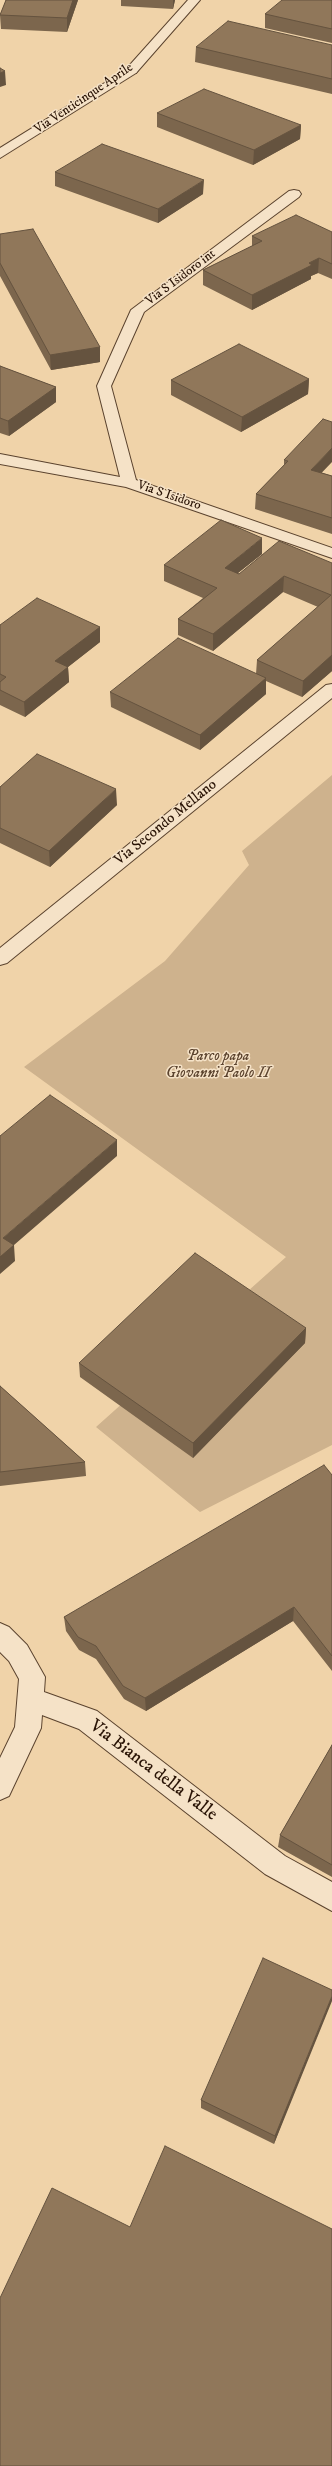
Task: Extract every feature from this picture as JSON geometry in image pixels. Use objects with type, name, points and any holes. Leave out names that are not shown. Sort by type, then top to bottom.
[{"type":"street","name":"Via Venticinque Aprile","points":[[0,154],[132,70],[194,0]]},
{"type":"street","name":"Via S Isidoro int","points":[[129,482],[104,386],[138,310],[294,194]]},
{"type":"street","name":"Via S Isidoro","points":[[0,459],[129,482],[332,553]]},
{"type":"street","name":"Via Secondo Mellano","points":[[0,958],[332,689]]},
{"type":"street","points":[[0,1635],[18,1653],[32,1677],[28,1728],[0,1787]]},
{"type":"street","name":"Via Bianca della Valle","points":[[30,1699],[88,1720],[276,1865],[332,1897]]},
{"type":"green space","name":"Parco papa Giovanni Paolo II","points":[[332,775],[332,1445],[200,1512],[96,1427],[286,1257],[24,1067],[165,961],[249,865],[242,851]]},
{"type":"building","points":[[6,0],[73,0],[67,18],[0,15]]},
{"type":"building","points":[[282,0],[332,0],[332,29],[265,14]]},
{"type":"building","points":[[228,21],[332,45],[332,79],[196,47]]},
{"type":"building","points":[[0,68],[5,71],[0,73]]},
{"type":"building","points":[[204,89],[301,125],[254,150],[157,113]]},
{"type":"building","points":[[102,144],[204,180],[158,209],[55,172]]},
{"type":"building","points":[[296,215],[332,232],[332,264],[319,258],[309,263],[312,265],[252,295],[203,270],[262,241],[252,236]]},
{"type":"building","points":[[33,229],[100,347],[50,355],[0,263],[0,234]]},
{"type":"building","points":[[239,344],[309,379],[242,417],[171,380]]},
{"type":"building","points":[[0,366],[56,387],[8,421],[0,418]]},
{"type":"building","points":[[323,419],[332,422],[332,448],[311,470],[332,476],[332,518],[256,494],[288,461],[284,460]]},
{"type":"building","points":[[221,520],[262,538],[225,568],[239,574],[279,541],[332,563],[332,655],[303,681],[257,660],[331,595],[284,576],[213,634],[178,619],[217,588],[164,565]]},
{"type":"building","points":[[37,598],[100,627],[55,661],[68,667],[24,702],[0,690],[0,682],[6,677],[0,674],[0,625]]},
{"type":"building","points":[[178,638],[266,678],[200,735],[110,692]]},
{"type":"building","points":[[37,754],[116,789],[49,851],[0,828],[0,787]]},
{"type":"building","points":[[50,1095],[117,1140],[3,1238],[14,1245],[0,1257],[0,1136]]},
{"type":"building","points":[[195,1253],[306,1328],[193,1443],[79,1363]]},
{"type":"building","points":[[0,1386],[85,1462],[0,1472]]},
{"type":"building","points":[[324,1465],[332,1475],[332,1656],[294,1607],[145,1698],[123,1686],[96,1646],[78,1637],[64,1617]]},
{"type":"building","points":[[332,1745],[332,1865],[280,1835]]},
{"type":"building","points":[[263,1958],[332,1990],[332,1996],[275,2136],[201,2100]]},
{"type":"building","points":[[165,2146],[332,2229],[332,2466],[0,2466],[0,2298],[52,2188],[130,2227]]}]
